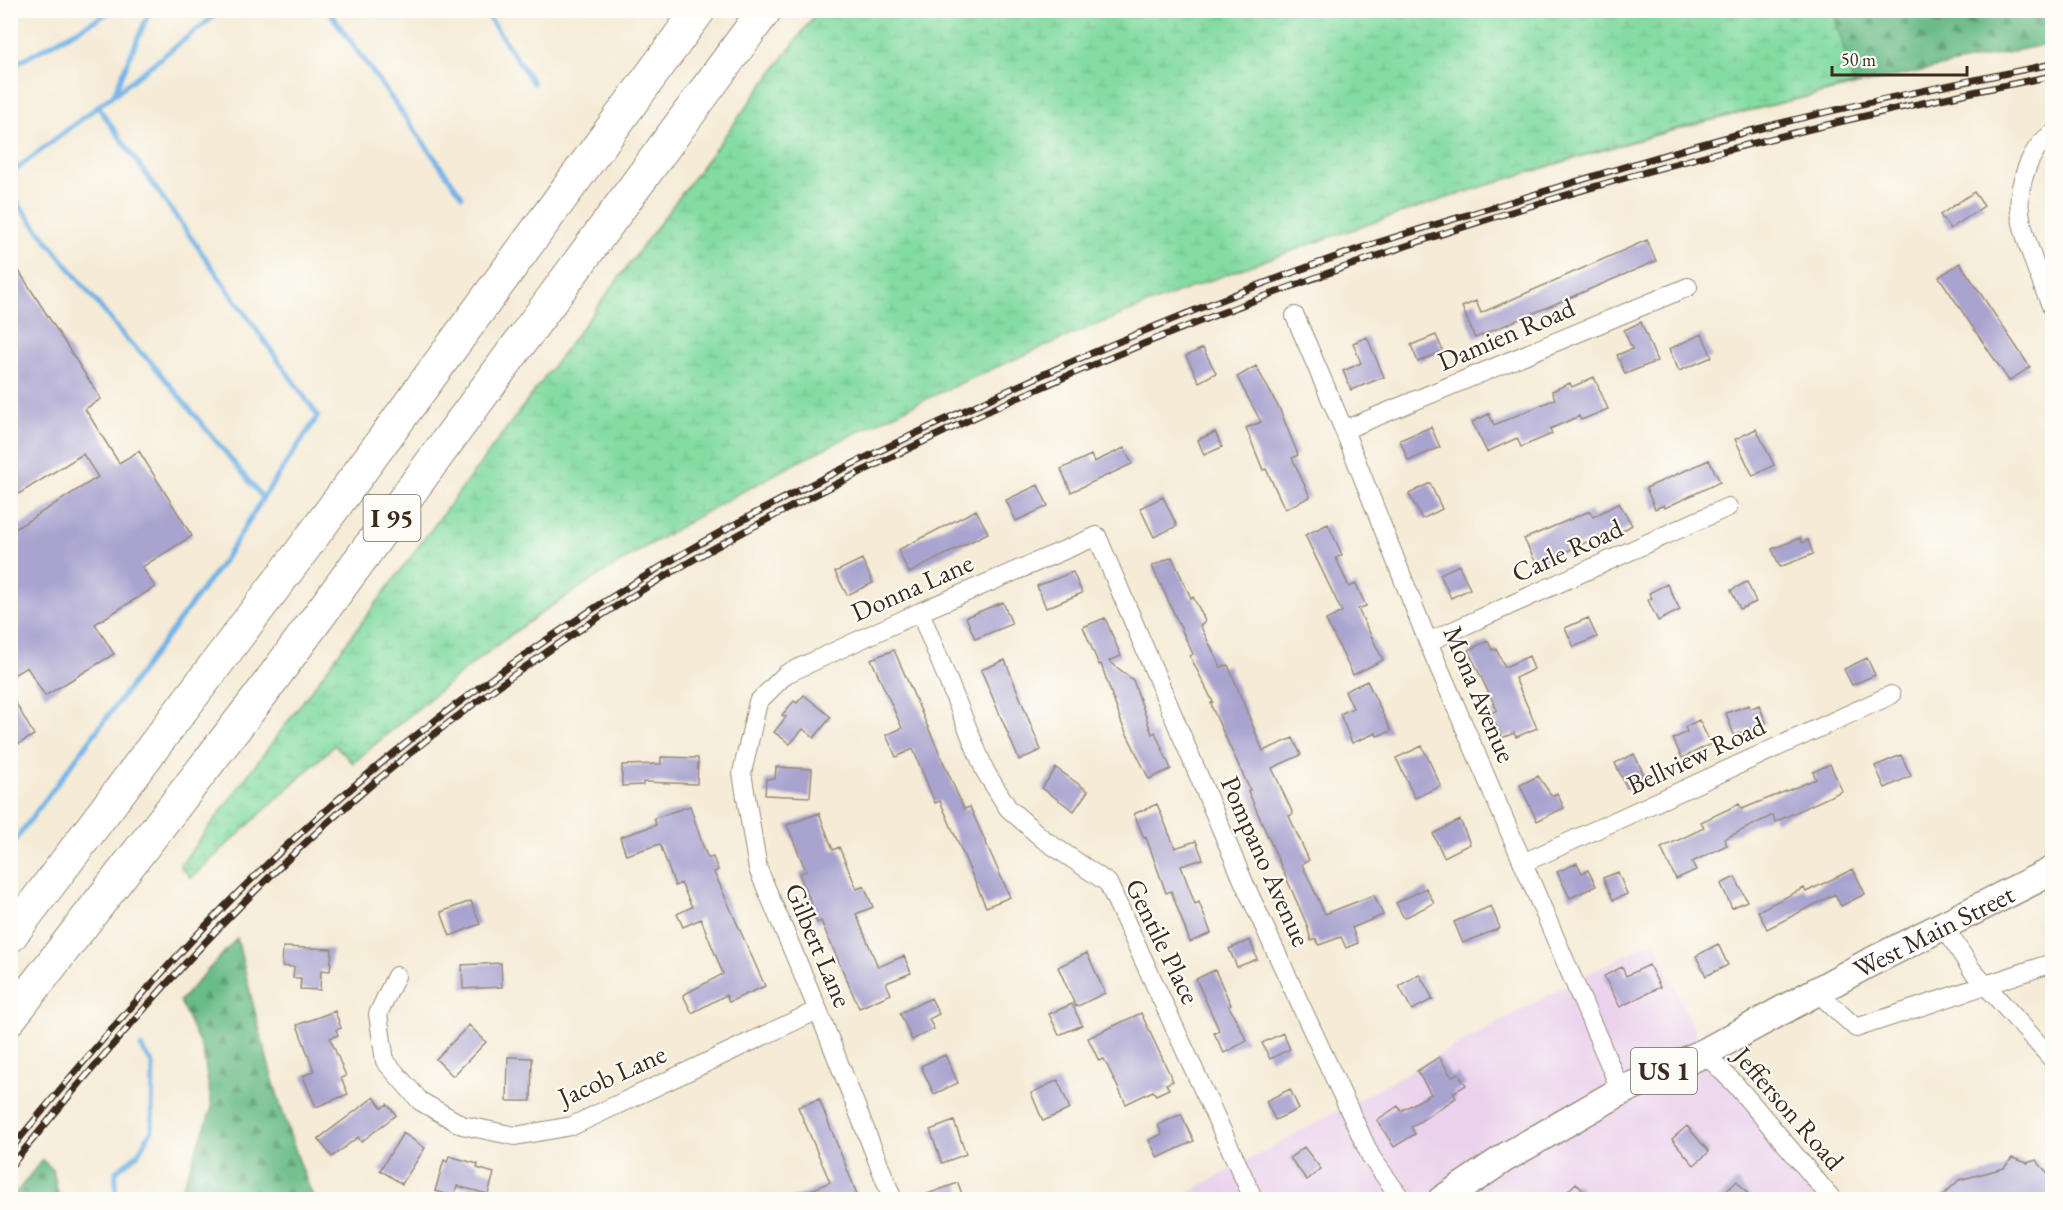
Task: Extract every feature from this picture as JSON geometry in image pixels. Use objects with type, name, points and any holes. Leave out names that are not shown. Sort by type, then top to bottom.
[{"type":"highway","name":"I 95","points":[[10,936],[301,552],[699,10]]},
{"type":"highway","name":"I 95","points":[[10,1018],[266,687],[765,10]]},
{"type":"main road","name":"West Main Street","points":[[1442,1200],[1506,1157],[1621,1091],[1704,1053],[1816,991],[2052,871]]},
{"type":"street","points":[[2052,134],[2044,139],[2029,163],[2022,188],[2020,211],[2052,308]]},
{"type":"street","name":"Damien Road","points":[[1344,430],[1688,287]]},
{"type":"street","name":"Mona Avenue","points":[[1295,316],[1344,430],[1428,642],[1621,1091]]},
{"type":"street","name":"Carle Road","points":[[1428,642],[1728,507]]},
{"type":"street","name":"Donna Lane","points":[[758,702],[786,674],[920,612],[1097,536]]},
{"type":"street","name":"Pompano Avenue","points":[[1097,536],[1245,885],[1371,1157],[1402,1200]]},
{"type":"street","name":"Gentile Place","points":[[920,612],[985,771],[1008,808],[1043,839],[1108,883],[1254,1200]]},
{"type":"street","name":"Bellview Road","points":[[1523,863],[1890,695]]},
{"type":"street","name":"Gilbert Lane","points":[[758,702],[742,773],[758,869],[818,1010],[893,1200]]},
{"type":"street","points":[[1943,925],[1967,962],[2052,1059]]},
{"type":"street","name":"West Main Street","points":[[1816,991],[1856,1028],[2052,963]]},
{"type":"street","name":"Jacob Lane","points":[[396,976],[378,1014],[385,1061],[420,1101],[462,1125],[515,1136],[572,1126],[818,1010]]},
{"type":"street","name":"Jefferson Road","points":[[1704,1053],[1735,1084],[1833,1200]]},
{"type":"shaded area","points":[[1655,940],[1704,1053],[1832,1200],[1175,1200],[1574,981]]},
{"type":"green space","points":[[2052,10],[2052,43],[1725,117],[1531,172],[1389,11]]},
{"type":"green space","points":[[818,11],[1833,11],[1854,85],[1641,138],[1336,235],[1201,284],[1067,337],[935,395],[805,458],[679,527],[556,603],[477,660],[353,763],[335,745],[191,878],[180,866]]},
{"type":"green space","points":[[237,938],[280,1103],[314,1199],[178,1199],[212,1108],[203,1051],[180,1001]]},
{"type":"green space","points":[[42,1160],[53,1170],[59,1199],[11,1199]]},
{"type":"building","points":[[1974,192],[1984,206],[1950,229],[1940,215]]},
{"type":"building","points":[[1647,240],[1656,261],[1475,338],[1462,307],[1476,301],[1481,313]]},
{"type":"building","points":[[10,257],[101,399],[85,409],[119,463],[139,451],[192,536],[142,567],[155,587],[95,624],[114,654],[45,696],[27,667],[10,677],[10,532],[98,477],[83,454],[17,495],[10,484]]},
{"type":"building","points":[[1960,263],[2030,367],[2009,381],[1939,277]]},
{"type":"building","points":[[1641,322],[1657,361],[1625,374],[1617,355],[1632,349],[1624,330]]},
{"type":"building","points":[[1702,334],[1712,357],[1679,371],[1669,349]]},
{"type":"building","points":[[1436,335],[1443,351],[1418,362],[1411,345]]},
{"type":"building","points":[[1367,337],[1384,377],[1351,390],[1343,371],[1361,363],[1353,343]]},
{"type":"building","points":[[1203,348],[1216,373],[1199,382],[1186,356]]},
{"type":"building","points":[[1256,366],[1280,410],[1298,455],[1292,458],[1310,497],[1285,509],[1266,469],[1263,470],[1246,428],[1261,422],[1237,377]]},
{"type":"building","points":[[1594,377],[1608,409],[1581,420],[1579,416],[1550,429],[1552,434],[1521,447],[1517,438],[1487,452],[1472,422],[1489,414],[1494,425],[1555,399],[1552,391],[1570,383],[1572,387]]},
{"type":"building","points":[[1431,427],[1440,447],[1408,461],[1400,440]]},
{"type":"building","points":[[1756,429],[1774,465],[1753,476],[1735,439]]},
{"type":"building","points":[[1215,432],[1222,447],[1204,455],[1198,440]]},
{"type":"building","points":[[1124,448],[1132,464],[1071,492],[1061,469],[1091,455],[1094,462]]},
{"type":"building","points":[[1709,460],[1720,482],[1665,508],[1664,505],[1655,509],[1646,488]]},
{"type":"building","points":[[1430,483],[1442,509],[1422,519],[1409,494]]},
{"type":"building","points":[[1038,485],[1048,506],[1016,521],[1006,500]]},
{"type":"building","points":[[1163,497],[1177,526],[1154,537],[1140,508]]},
{"type":"building","points":[[1619,503],[1632,525],[1618,534],[1615,529],[1537,565],[1524,539],[1590,511],[1593,517]]},
{"type":"building","points":[[976,510],[988,533],[909,573],[898,550]]},
{"type":"building","points":[[1328,524],[1342,555],[1336,558],[1349,587],[1356,584],[1366,606],[1358,609],[1383,660],[1353,675],[1326,620],[1342,612],[1305,535]]},
{"type":"building","points":[[1800,538],[1802,543],[1808,540],[1813,554],[1780,567],[1772,549]]},
{"type":"building","points":[[1172,557],[1191,598],[1193,597],[1203,616],[1205,622],[1200,625],[1221,667],[1228,665],[1263,751],[1293,738],[1301,755],[1272,768],[1293,814],[1289,816],[1309,860],[1302,864],[1325,914],[1374,895],[1383,915],[1352,928],[1358,943],[1346,948],[1341,937],[1319,945],[1316,939],[1311,941],[1307,925],[1248,791],[1250,790],[1213,710],[1211,703],[1213,702],[1190,656],[1193,654],[1152,566]]},
{"type":"building","points":[[862,559],[873,583],[847,595],[835,572]]},
{"type":"building","points":[[1459,565],[1470,589],[1451,598],[1440,574]]},
{"type":"building","points":[[1073,572],[1082,593],[1046,608],[1037,586]]},
{"type":"building","points":[[1747,582],[1756,602],[1740,609],[1731,590]]},
{"type":"building","points":[[1667,584],[1680,610],[1658,621],[1648,600],[1652,598],[1649,593]]},
{"type":"building","points":[[1003,602],[1012,624],[975,639],[966,617]]},
{"type":"building","points":[[1105,618],[1121,656],[1109,661],[1133,680],[1152,734],[1155,732],[1171,769],[1149,779],[1122,724],[1101,664],[1099,665],[1083,627]]},
{"type":"building","points":[[1588,618],[1597,637],[1574,647],[1565,628]]},
{"type":"building","points":[[1488,641],[1492,650],[1496,649],[1505,667],[1529,656],[1534,669],[1515,678],[1537,728],[1516,737],[1514,733],[1502,738],[1491,713],[1497,710],[1468,650]]},
{"type":"building","points":[[894,650],[964,809],[970,807],[1010,897],[986,907],[940,801],[935,803],[913,749],[896,757],[886,735],[902,728],[871,659]]},
{"type":"building","points":[[1867,658],[1875,675],[1852,685],[1844,669]]},
{"type":"building","points":[[1005,660],[1041,750],[1019,760],[981,670]]},
{"type":"building","points":[[1367,681],[1391,731],[1377,736],[1376,733],[1352,743],[1340,714],[1353,708],[1345,691]]},
{"type":"building","points":[[10,693],[34,735],[10,749]]},
{"type":"building","points":[[804,695],[831,717],[814,738],[803,729],[790,744],[774,732],[786,717],[782,715],[794,701],[797,703]]},
{"type":"building","points":[[1749,705],[1750,709],[1759,705],[1766,723],[1734,735],[1726,713]]},
{"type":"building","points":[[1699,720],[1711,744],[1682,758],[1673,739],[1687,732],[1685,727]]},
{"type":"building","points":[[1422,746],[1441,786],[1415,798],[1396,758]]},
{"type":"building","points":[[1634,754],[1646,779],[1627,788],[1615,763]]},
{"type":"building","points":[[1901,755],[1911,776],[1885,788],[1875,766]]},
{"type":"building","points":[[661,757],[698,758],[697,784],[643,782],[643,785],[622,786],[622,765],[661,764]]},
{"type":"building","points":[[1830,764],[1842,791],[1775,822],[1773,815],[1724,839],[1727,845],[1692,862],[1696,870],[1676,879],[1661,848],[1704,828],[1701,822],[1739,804],[1742,809],[1816,779],[1813,772]]},
{"type":"building","points":[[776,767],[812,769],[810,797],[765,795],[766,779],[775,779]]},
{"type":"building","points":[[1056,768],[1088,791],[1074,811],[1042,788]]},
{"type":"building","points":[[1538,776],[1552,796],[1557,793],[1564,808],[1537,821],[1520,785]]},
{"type":"building","points":[[1157,804],[1175,848],[1196,841],[1203,859],[1181,866],[1195,904],[1199,902],[1211,933],[1190,942],[1171,891],[1166,893],[1146,837],[1144,838],[1134,814]]},
{"type":"building","points":[[690,806],[704,849],[708,858],[713,857],[718,870],[714,872],[765,986],[729,1002],[726,995],[692,1013],[683,995],[723,974],[701,919],[683,927],[677,914],[692,907],[681,883],[675,886],[660,844],[626,855],[620,837],[656,825],[654,818]]},
{"type":"building","points":[[819,813],[833,850],[839,847],[857,889],[864,886],[873,907],[856,914],[878,967],[904,956],[911,973],[886,983],[891,994],[859,1008],[821,921],[817,923],[811,908],[813,907],[799,874],[806,871],[787,825]]},
{"type":"building","points":[[1460,820],[1470,844],[1444,857],[1433,834]]},
{"type":"building","points":[[1577,863],[1582,873],[1588,870],[1596,886],[1570,898],[1557,872]]},
{"type":"building","points":[[1853,869],[1865,894],[1841,906],[1835,894],[1767,929],[1758,911],[1804,888],[1806,892]]},
{"type":"building","points":[[1618,872],[1627,894],[1613,900],[1603,878]]},
{"type":"building","points":[[1735,877],[1747,901],[1732,908],[1721,884]]},
{"type":"building","points":[[1426,888],[1434,903],[1404,918],[1396,903]]},
{"type":"building","points":[[471,901],[480,924],[450,936],[441,912]]},
{"type":"building","points":[[1491,906],[1500,928],[1463,943],[1454,922]]},
{"type":"building","points":[[1250,940],[1257,959],[1237,967],[1229,949]]},
{"type":"building","points":[[1718,944],[1728,965],[1706,976],[1696,956]]},
{"type":"building","points":[[283,947],[332,949],[330,971],[321,970],[320,990],[300,989],[301,978],[293,978],[294,967],[282,966]]},
{"type":"building","points":[[1087,953],[1105,993],[1076,1007],[1058,967]]},
{"type":"building","points":[[501,963],[502,987],[463,989],[462,965]]},
{"type":"building","points":[[1649,965],[1660,987],[1620,1007],[1604,976],[1622,967],[1626,976]]},
{"type":"building","points":[[1215,970],[1231,1005],[1229,1006],[1247,1041],[1224,1053],[1214,1033],[1219,1030],[1196,979]]},
{"type":"building","points":[[1419,974],[1433,999],[1412,1010],[1399,986]]},
{"type":"building","points":[[931,998],[939,1014],[929,1019],[934,1029],[912,1040],[900,1013]]},
{"type":"building","points":[[1072,1004],[1082,1025],[1059,1035],[1049,1014]]},
{"type":"building","points":[[335,1011],[341,1028],[336,1030],[338,1035],[330,1038],[346,1076],[341,1078],[348,1094],[316,1107],[303,1076],[314,1071],[297,1025]]},
{"type":"building","points":[[1141,1013],[1173,1081],[1166,1084],[1169,1089],[1156,1095],[1153,1091],[1126,1104],[1104,1059],[1099,1061],[1088,1038]]},
{"type":"building","points":[[469,1025],[486,1042],[453,1076],[436,1059]]},
{"type":"building","points":[[1283,1033],[1290,1049],[1270,1059],[1262,1043]]},
{"type":"building","points":[[945,1055],[958,1083],[934,1094],[921,1066]]},
{"type":"building","points":[[508,1057],[532,1058],[531,1101],[507,1101]]},
{"type":"building","points":[[1439,1057],[1452,1077],[1458,1073],[1466,1085],[1453,1093],[1456,1098],[1411,1127],[1415,1134],[1394,1147],[1377,1120],[1398,1106],[1401,1111],[1431,1094],[1417,1071]]},
{"type":"building","points":[[1058,1080],[1070,1109],[1043,1121],[1031,1093]]},
{"type":"building","points":[[1290,1089],[1299,1109],[1275,1120],[1266,1101]]},
{"type":"building","points":[[374,1097],[382,1108],[387,1104],[396,1115],[361,1142],[358,1137],[332,1157],[318,1139]]},
{"type":"building","points":[[819,1099],[857,1194],[843,1200],[788,1200],[830,1182],[798,1107]]},
{"type":"building","points":[[1181,1114],[1194,1141],[1158,1158],[1149,1140],[1162,1134],[1158,1125]]},
{"type":"building","points":[[954,1121],[966,1154],[942,1163],[930,1130]]},
{"type":"building","points":[[1687,1126],[1709,1152],[1694,1165],[1672,1139]]},
{"type":"building","points":[[403,1133],[425,1148],[402,1184],[380,1170]]},
{"type":"building","points":[[1304,1147],[1321,1169],[1307,1180],[1290,1158]]},
{"type":"building","points":[[449,1156],[478,1164],[477,1168],[494,1173],[488,1194],[457,1186],[454,1196],[435,1191],[444,1160],[447,1162]]},
{"type":"building","points":[[2012,1158],[2027,1163],[2036,1160],[2052,1178],[2052,1200],[1938,1200],[1959,1180],[2004,1168]]},
{"type":"building","points":[[1737,1181],[1753,1200],[1717,1200]]},
{"type":"building","points":[[958,1183],[964,1200],[916,1200],[916,1198]]},
{"type":"building","points":[[1576,1183],[1592,1200],[1559,1200]]},
{"type":"waterway","points":[[10,67],[114,10]]},
{"type":"waterway","points":[[10,174],[114,94],[150,10]]},
{"type":"waterway","points":[[116,93],[222,10]]},
{"type":"waterway","points":[[328,10],[462,196]]},
{"type":"waterway","points":[[484,10],[533,83]]},
{"type":"waterway","points":[[98,107],[318,416],[263,498]]},
{"type":"waterway","points":[[10,194],[126,339],[150,361],[263,498],[225,559],[10,847]]},
{"type":"waterway","points":[[115,1200],[116,1171],[137,1155],[152,1130],[153,1064],[141,1047]]},
{"type":"railway","points":[[10,1150],[125,1014],[205,926],[334,803],[416,735],[546,640],[636,582],[749,516],[887,447],[1052,371],[1196,310],[1341,255],[1752,130],[2052,64]]},
{"type":"railway","points":[[10,1167],[169,981],[253,893],[342,810],[466,709],[555,646],[646,588],[756,525],[956,426],[1088,367],[1222,313],[1357,263],[1494,217],[1631,176],[1770,139],[2052,76]]}]
